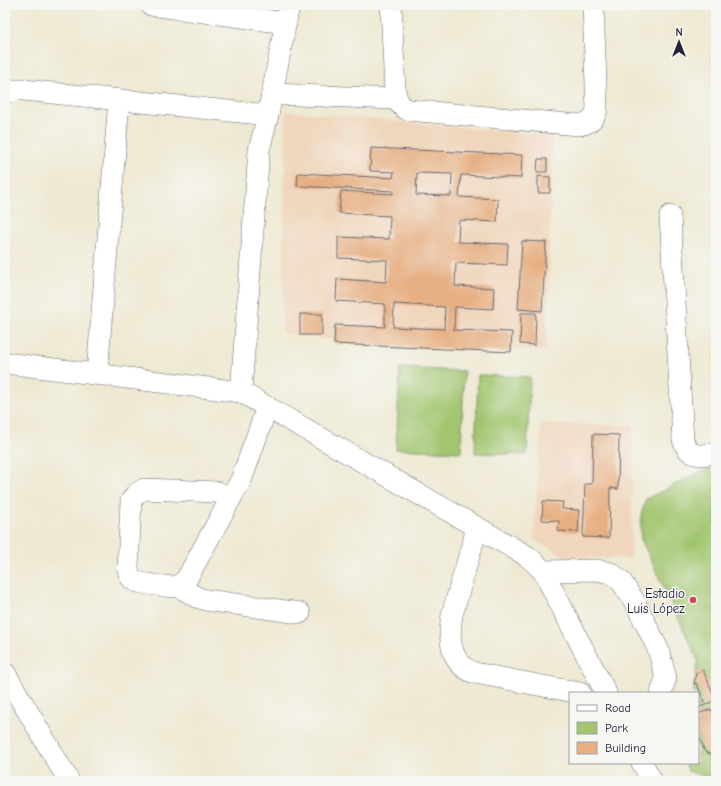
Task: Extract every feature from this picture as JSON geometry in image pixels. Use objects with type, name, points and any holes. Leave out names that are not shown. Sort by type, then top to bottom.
[{"type":"street","points":[[151,5],[288,14],[268,114],[259,150],[242,392]]},
{"type":"street","points":[[391,5],[396,99],[408,110],[584,125],[593,118],[597,110],[593,5]]},
{"type":"street","points":[[5,93],[16,90],[268,114]]},
{"type":"street","points":[[272,94],[396,99]]},
{"type":"street","points":[[97,374],[119,100]]},
{"type":"street","points":[[670,216],[684,440],[687,448],[695,454],[701,456],[716,454]]},
{"type":"street","points":[[5,363],[242,392],[535,562],[543,571],[606,692]]},
{"type":"street","points":[[178,586],[186,580],[242,478],[267,407]]},
{"type":"street","points":[[231,498],[217,492],[144,489],[136,494],[131,501],[128,567],[130,577],[136,582],[178,586],[206,600],[300,613]]},
{"type":"street","points":[[477,528],[452,615],[450,628],[453,648],[459,663],[463,668],[475,673],[575,692]]},
{"type":"street","points":[[543,571],[597,570],[611,573],[621,581],[636,604],[658,649],[666,678],[661,692]]},
{"type":"street","points":[[5,673],[69,781]]},
{"type":"street","points":[[643,764],[652,781]]},
{"type":"shaded area","points":[[286,111],[553,136],[546,351],[511,349],[511,352],[334,344],[334,340],[282,333]]},
{"type":"shaded area","points":[[541,424],[633,425],[631,559],[568,557],[534,540]]},
{"type":"green space","points":[[400,368],[464,371],[461,452],[396,449]]},
{"type":"green space","points":[[478,375],[530,377],[527,455],[475,453]]},
{"type":"green space","name":"Estadio Luis López","points":[[716,466],[716,780],[688,771],[685,764],[699,764],[699,692],[693,692],[698,660],[641,539],[641,515],[646,499],[704,470]]},
{"type":"building","points":[[371,148],[522,155],[521,178],[461,175],[459,197],[498,199],[497,222],[459,220],[458,242],[508,244],[507,265],[456,263],[455,286],[494,288],[493,309],[455,307],[454,330],[512,332],[511,352],[334,344],[335,325],[385,327],[385,304],[336,301],[337,279],[386,282],[387,260],[338,258],[338,237],[389,239],[390,216],[339,213],[341,191],[393,194],[393,191],[297,186],[298,173],[393,178],[394,172],[370,171]],"holes":[[[417,173],[452,174],[451,196],[416,195]],[[394,304],[445,307],[444,329],[393,327]]]},
{"type":"building","points":[[538,159],[547,159],[547,172],[537,172]]},
{"type":"building","points":[[538,176],[550,177],[550,193],[538,193]]},
{"type":"building","points":[[522,241],[546,242],[542,311],[518,309]]},
{"type":"building","points":[[521,313],[536,313],[535,345],[520,344]]},
{"type":"building","points":[[300,314],[322,314],[322,335],[300,335]]},
{"type":"building","points":[[593,434],[619,435],[618,489],[610,488],[609,538],[583,537],[585,484],[592,484]]},
{"type":"building","points":[[543,501],[563,502],[562,509],[579,510],[578,532],[558,531],[559,521],[542,520]]},
{"type":"building","points":[[703,670],[716,700],[699,708],[699,704],[704,701],[697,684],[694,684],[696,673]]},
{"type":"building","points":[[711,709],[716,722],[716,756],[705,752],[699,737],[699,714]]},
{"type":"place","name":"Estadio Luis López","points":[[693,600]]}]
